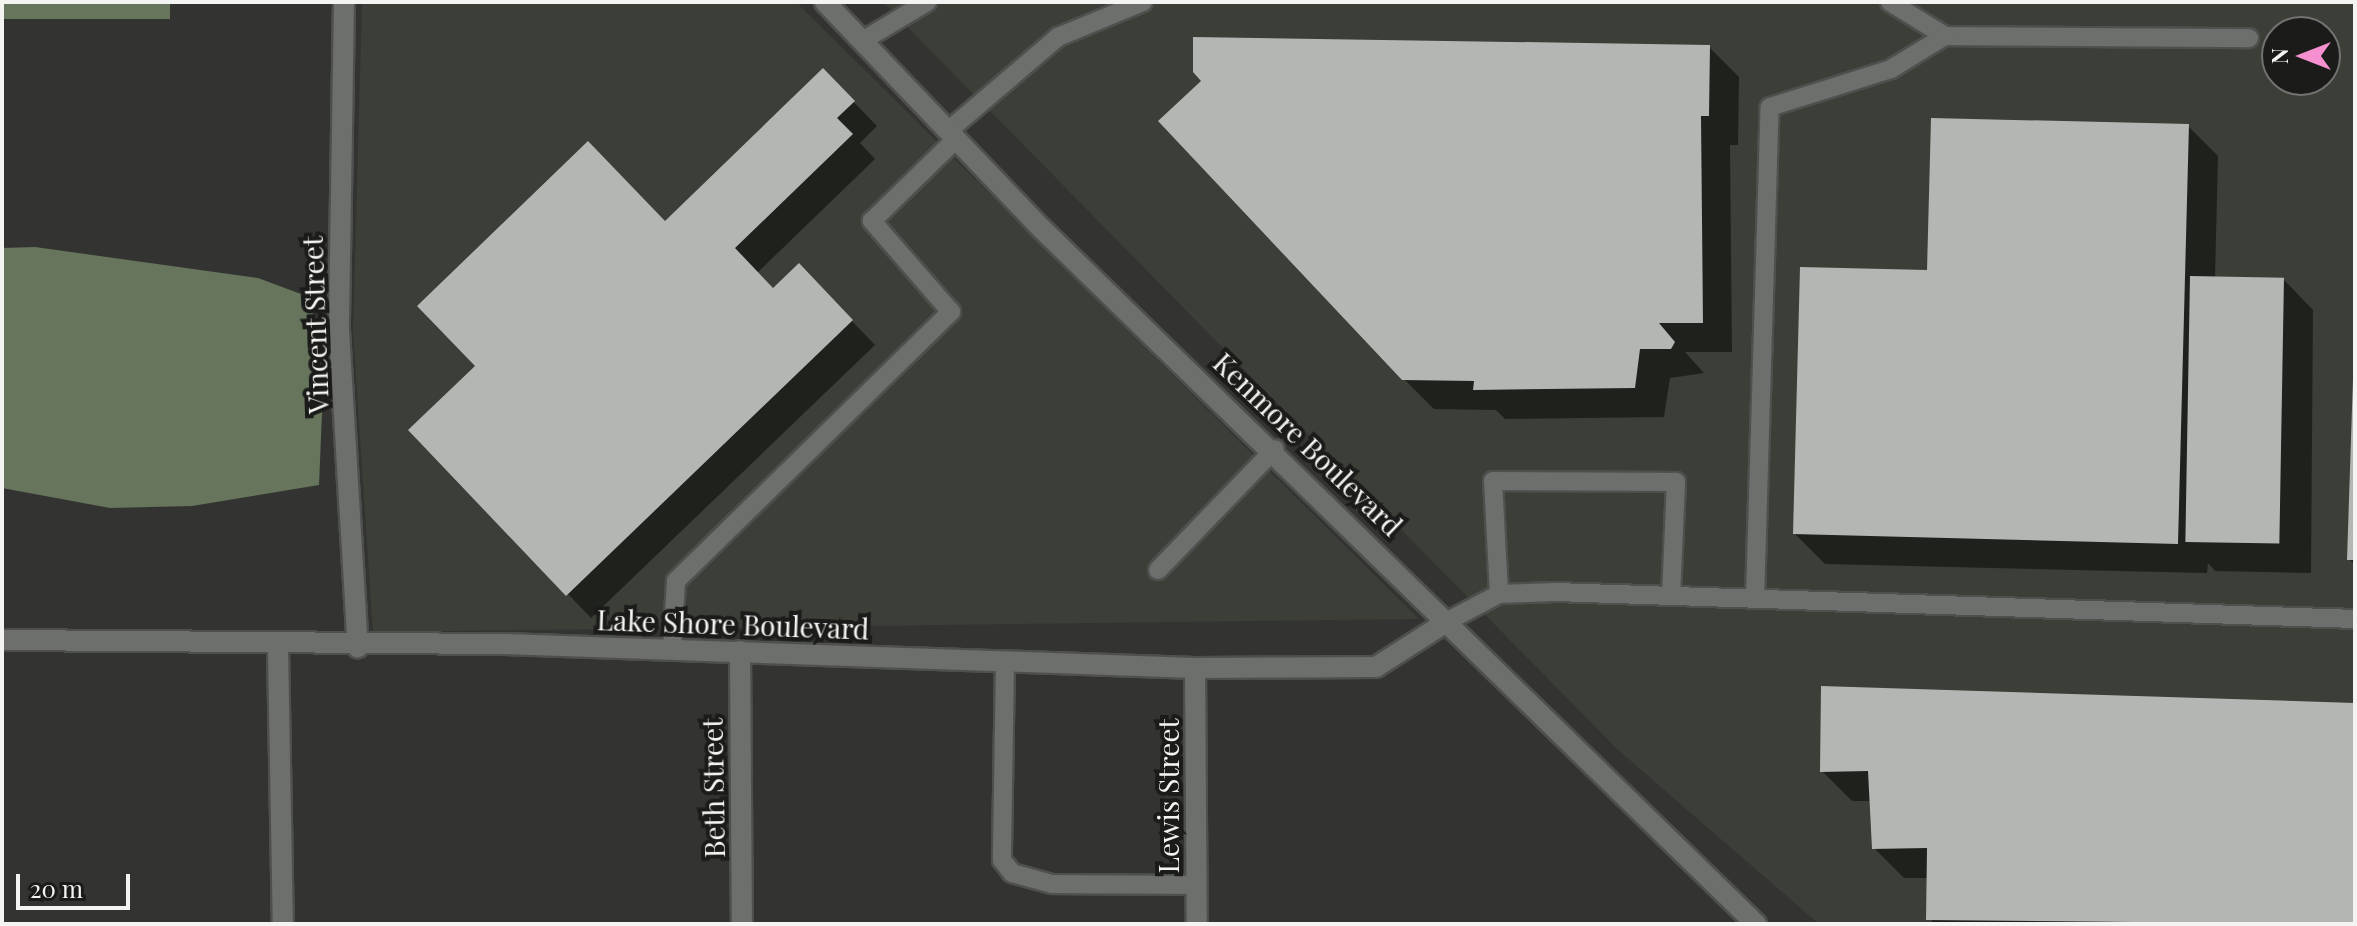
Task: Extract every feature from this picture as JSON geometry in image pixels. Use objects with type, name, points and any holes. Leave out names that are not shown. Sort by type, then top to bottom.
[{"type":"main road","name":"Vincent Street","points":[[344,2],[339,331],[358,647]]},
{"type":"main road","name":"Kenmore Boulevard","points":[[825,2],[952,135],[1756,924]]},
{"type":"main road","name":"Lake Shore Boulevard","points":[[2,640],[278,647],[672,649],[1195,668],[1376,667],[1448,621]]},
{"type":"main road","points":[[278,647],[283,924]]},
{"type":"main road","name":"Beth Street","points":[[740,651],[742,924]]},
{"type":"main road","name":"Lewis Street","points":[[1195,668],[1197,924]]},
{"type":"lane","points":[[862,41],[927,2]]},
{"type":"lane","points":[[672,649],[676,581],[951,312],[872,221],[952,135],[1058,37],[1143,2]]},
{"type":"lane","points":[[1890,2],[1945,36],[2249,38]]},
{"type":"lane","points":[[1755,599],[1770,107],[1891,69],[1945,36]]},
{"type":"lane","points":[[1158,570],[1275,449]]},
{"type":"lane","points":[[1499,594],[1493,481],[1676,482],[1671,596]]},
{"type":"lane","points":[[1448,621],[1499,594],[1671,596],[2355,619]]},
{"type":"lane","points":[[1005,662],[1002,860],[1012,873],[1052,884],[1197,885]]},
{"type":"shaded area","points":[[362,2],[796,2],[1419,619],[373,632],[353,332]]},
{"type":"shaded area","points":[[883,2],[2355,2],[2355,924],[1819,924],[1617,749]]},
{"type":"green space","points":[[2,2],[170,2],[170,19],[2,19]]},
{"type":"green space","points":[[35,247],[258,278],[309,297],[324,365],[319,485],[192,506],[110,508],[2,488],[2,248]]},
{"type":"building","points":[[1193,37],[1710,45],[1709,116],[1701,116],[1703,323],[1659,323],[1675,342],[1671,349],[1640,349],[1635,388],[1473,390],[1474,381],[1402,380],[1158,121],[1201,81],[1193,72]]},
{"type":"building","points":[[823,68],[855,101],[837,118],[853,134],[735,248],[773,288],[799,263],[853,320],[566,596],[408,430],[475,366],[417,306],[588,141],[665,221]]},
{"type":"building","points":[[1931,118],[2189,124],[2178,544],[1793,534],[1800,267],[1927,270]]},
{"type":"building","points":[[2190,276],[2284,278],[2279,544],[2185,542]]},
{"type":"building","points":[[2355,317],[2355,560],[2347,560]]},
{"type":"building","points":[[1821,686],[2355,703],[2355,924],[1926,920],[1927,848],[1872,849],[1868,771],[1820,772]]}]
